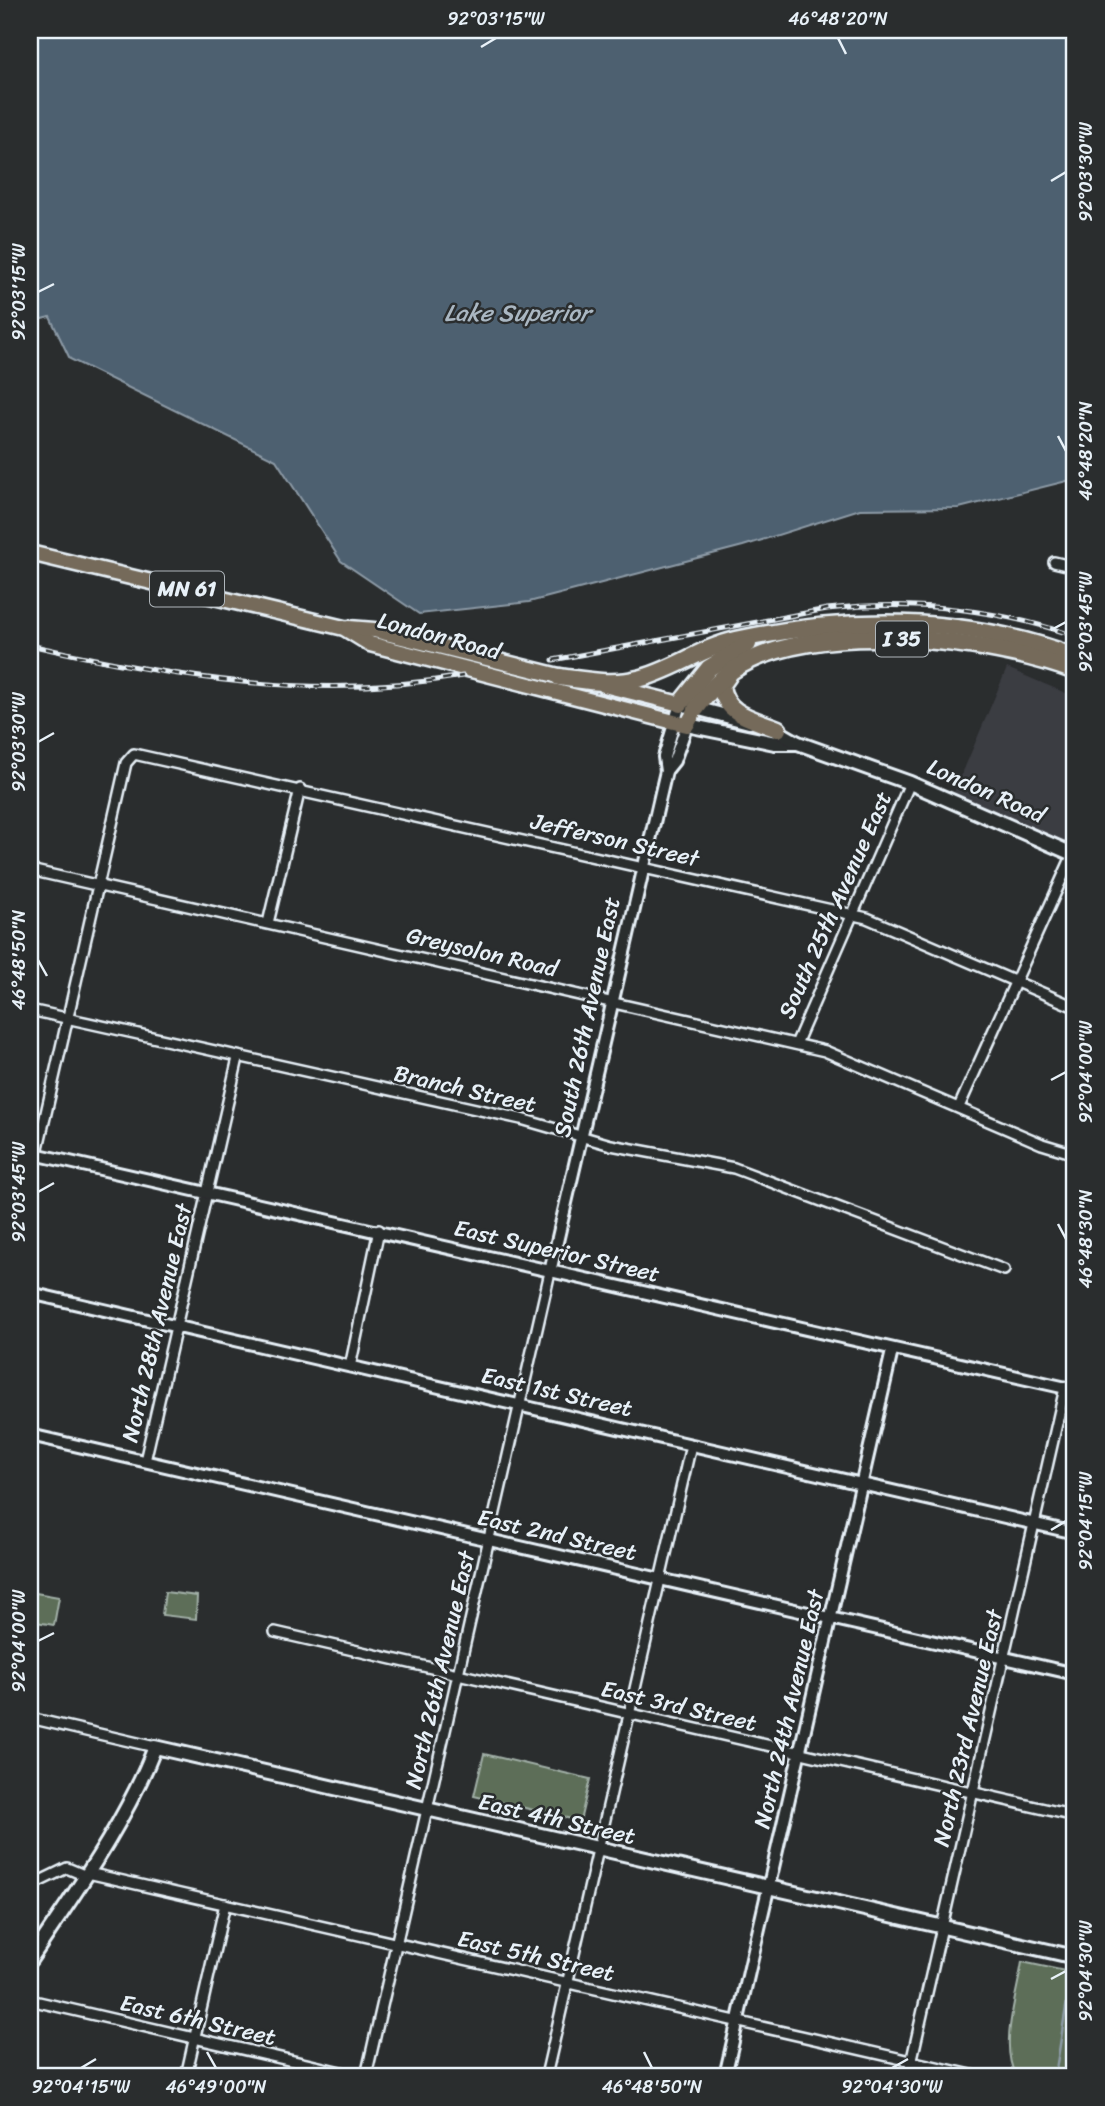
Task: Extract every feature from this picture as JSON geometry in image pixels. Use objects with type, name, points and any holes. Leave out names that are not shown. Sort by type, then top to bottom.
[{"type":"highway","name":"London Road","points":[[30,552],[344,628],[370,644],[680,723]]},
{"type":"highway","name":"I 35","points":[[688,706],[709,668],[729,653],[773,635],[844,623],[892,622],[964,627],[1075,657]]},
{"type":"highway","name":"MN 61","points":[[344,628],[374,630],[559,677]]},
{"type":"highway","points":[[559,677],[610,682],[636,680],[735,640],[773,635]]},
{"type":"highway","name":"I 35","points":[[688,706],[732,671],[769,653],[811,644],[883,637],[972,646],[1030,657],[1075,671]]},
{"type":"highway","points":[[732,671],[721,686],[723,698],[733,711],[778,729]]},
{"type":"highway","name":"London Road","points":[[559,677],[688,706]]},
{"type":"highway","points":[[680,723],[688,706]]},
{"type":"main road","name":"London Road","points":[[688,706],[778,729],[798,743],[910,783],[1074,855]]},
{"type":"main road","name":"London Road","points":[[680,723],[775,743],[798,743]]},
{"type":"main road","name":"East 4th Street","points":[[155,1747],[1075,1957]]},
{"type":"main road","points":[[30,1960],[87,1874],[139,1787],[155,1747]]},
{"type":"street","points":[[1054,562],[1075,567]]},
{"type":"street","name":"South 26th Avenue East","points":[[550,1272],[666,771],[664,757],[680,723]]},
{"type":"street","name":"Jefferson Street","points":[[97,885],[126,763],[132,755],[142,754],[881,922],[1075,1007]]},
{"type":"street","name":"South 25th Avenue East","points":[[796,1044],[910,783]]},
{"type":"street","points":[[268,923],[300,789]]},
{"type":"street","points":[[959,1107],[1074,855]]},
{"type":"street","name":"Greysolon Road","points":[[30,870],[796,1044],[850,1059],[1042,1144],[1075,1154]]},
{"type":"street","points":[[30,1183],[33,1154],[68,1019],[97,885]]},
{"type":"street","name":"Branch Street","points":[[30,1010],[521,1119],[583,1138],[734,1168],[1004,1270]]},
{"type":"street","name":"North 28th Avenue East","points":[[145,1461],[238,1058]]},
{"type":"street","name":"East Superior Street","points":[[33,1154],[379,1230],[550,1272],[1070,1389]]},
{"type":"street","points":[[350,1367],[379,1230]]},
{"type":"street","name":"North 26th Avenue East","points":[[366,2076],[550,1272]]},
{"type":"street","name":"East 1st Street","points":[[30,1293],[1075,1533]]},
{"type":"street","name":"North 24th Avenue East","points":[[725,2076],[892,1350]]},
{"type":"street","name":"North 23rd Avenue East","points":[[908,2076],[1035,1523],[1070,1389]]},
{"type":"street","name":"East 2nd Street","points":[[30,1435],[1075,1674]]},
{"type":"street","points":[[546,2076],[691,1445]]},
{"type":"street","name":"East 3rd Street","points":[[275,1632],[1075,1816]]},
{"type":"street","name":"East 4th Street","points":[[30,1718],[155,1747]]},
{"type":"street","name":"East 5th Street","points":[[30,1886],[67,1868],[976,2076]]},
{"type":"street","points":[[186,2076],[225,1904]]},
{"type":"street","name":"East 6th Street","points":[[30,2000],[358,2076]]},
{"type":"shaded area","points":[[1007,668],[1075,697],[1075,848],[953,795]]},
{"type":"green space","points":[[30,1592],[59,1597],[54,1625],[30,1621]]},
{"type":"green space","points":[[165,1592],[197,1596],[196,1619],[162,1615]]},
{"type":"green space","points":[[484,1754],[590,1779],[580,1821],[474,1796]]},
{"type":"green space","points":[[1022,1962],[1075,1973],[1075,2076],[1016,2076],[1011,2064],[1009,2036]]},
{"type":"water","name":"Lake Superior","points":[[30,30],[1075,30],[1075,479],[959,508],[860,509],[743,546],[529,602],[419,614],[341,561],[276,460],[70,359],[50,317],[30,322]]},
{"type":"waterway","points":[[1055,2076],[1071,1976]]},
{"type":"railway","points":[[553,660],[827,609],[859,606],[921,606],[983,613],[1045,626],[1075,636]]},
{"type":"railway","points":[[30,645],[191,676],[299,686],[408,683],[463,676]]}]
